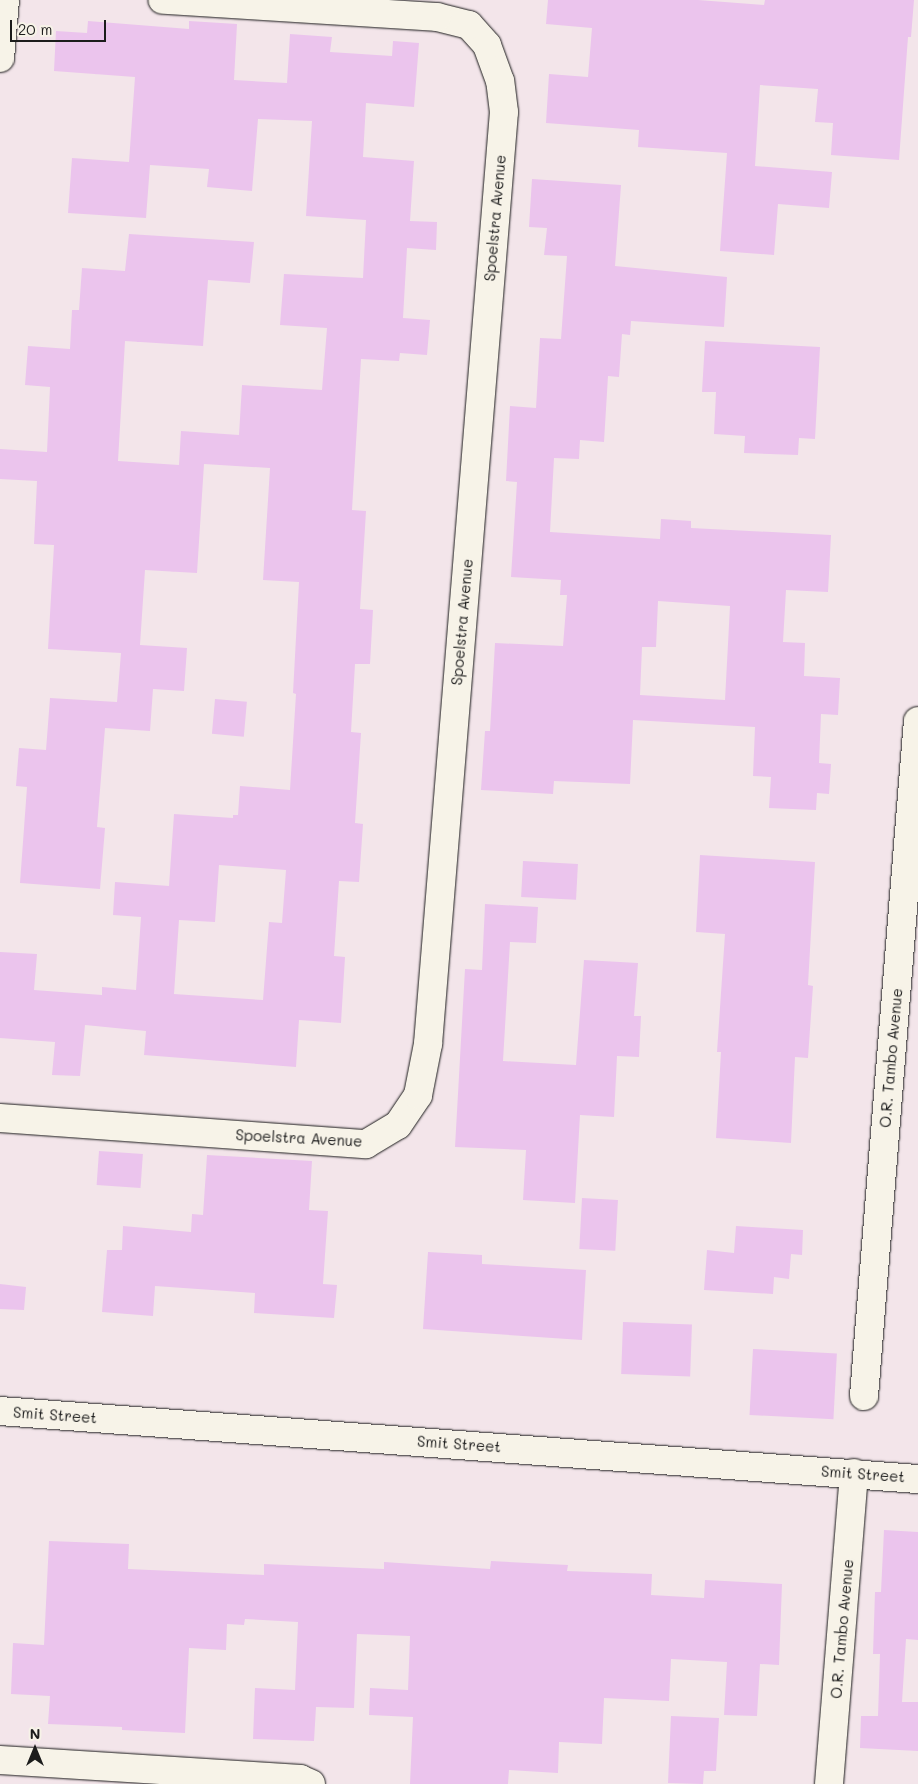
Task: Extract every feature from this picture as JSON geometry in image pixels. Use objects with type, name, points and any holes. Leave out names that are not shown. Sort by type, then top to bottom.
[{"type":"street","points":[[0,58],[5,0]]},
{"type":"street","name":"Spoelstra Avenue","points":[[0,1118],[366,1144],[398,1125],[418,1095],[428,1044],[504,112],[500,81],[487,45],[469,25],[437,17],[163,0]]},
{"type":"street","name":"O.R. Tambo Avenue","points":[[864,1396],[918,720]]},
{"type":"street","name":"Smit Street","points":[[0,1410],[918,1478]]},
{"type":"street","name":"O.R. Tambo Avenue","points":[[829,1784],[854,1473]]},
{"type":"street","points":[[0,1760],[300,1779],[310,1784]]},
{"type":"building","points":[[548,0],[698,0],[764,5],[765,0],[914,0],[911,37],[908,37],[899,160],[831,155],[833,123],[815,122],[818,89],[760,85],[755,166],[832,172],[829,208],[778,204],[774,255],[720,251],[727,153],[638,147],[639,130],[546,123],[549,74],[588,77],[592,28],[546,24]]},
{"type":"building","points":[[88,21],[189,29],[189,21],[237,24],[234,80],[287,83],[290,34],[332,37],[330,52],[392,56],[393,41],[419,43],[414,107],[366,103],[363,157],[414,161],[410,221],[437,222],[436,250],[407,248],[403,318],[430,320],[427,355],[400,353],[399,361],[361,359],[352,510],[366,511],[360,609],[373,610],[370,664],[355,664],[351,732],[361,733],[355,823],[363,824],[359,882],[339,881],[334,956],[345,957],[341,1023],[299,1020],[296,1067],[144,1055],[146,1031],[85,1025],[80,1076],[52,1075],[55,1042],[0,1038],[0,952],[37,954],[34,990],[102,995],[102,987],[136,990],[141,917],[113,915],[115,882],[169,886],[174,814],[233,818],[233,815],[238,815],[240,786],[290,790],[296,694],[293,693],[299,582],[263,580],[270,468],[204,464],[197,573],[145,570],[140,645],[187,648],[184,691],[153,689],[150,731],[105,728],[97,827],[105,828],[100,889],[20,883],[27,787],[16,786],[19,748],[46,750],[50,698],[117,702],[121,653],[48,649],[54,545],[34,544],[37,481],[0,479],[0,449],[47,452],[50,387],[25,385],[28,346],[70,349],[72,310],[79,310],[82,268],[125,271],[129,234],[254,242],[250,283],[208,280],[203,346],[125,341],[118,461],[179,465],[181,431],[239,435],[242,385],[322,390],[327,328],[280,325],[284,274],[363,278],[366,220],[306,216],[312,121],[258,119],[252,191],[207,187],[209,169],[150,165],[146,218],[68,213],[72,158],[129,162],[135,77],[54,71],[56,31],[87,33]],"holes":[[[219,865],[286,870],[282,923],[269,922],[263,1000],[174,994],[179,920],[215,922]]]},
{"type":"building","points":[[532,179],[621,185],[615,266],[727,277],[724,327],[631,321],[630,335],[622,334],[619,377],[608,376],[604,442],[580,440],[579,459],[554,458],[550,532],[660,539],[661,519],[691,521],[691,528],[831,535],[828,592],[786,590],[783,642],[805,643],[804,676],[840,678],[838,715],[821,714],[819,763],[831,764],[829,794],[817,793],[816,810],[769,808],[771,777],[753,776],[755,727],[633,720],[630,784],[554,781],[553,794],[481,790],[485,731],[490,731],[495,643],[563,646],[567,595],[560,595],[561,580],[511,577],[517,482],[506,481],[510,406],[536,408],[540,338],[561,339],[567,256],[544,255],[547,228],[529,227]],"holes":[[[658,601],[730,606],[725,700],[640,695],[642,647],[656,647]]]},
{"type":"building","points":[[705,341],[820,347],[815,439],[799,438],[798,455],[744,453],[745,436],[714,434],[716,392],[702,392]]},
{"type":"building","points":[[215,699],[247,702],[244,737],[212,734]]},
{"type":"building","points":[[700,855],[815,862],[808,985],[813,986],[808,1058],[795,1057],[791,1143],[716,1138],[721,1052],[717,1052],[725,934],[696,932]]},
{"type":"building","points":[[523,861],[578,864],[576,900],[521,897]]},
{"type":"building","points":[[485,904],[538,907],[536,943],[510,942],[503,1061],[576,1065],[584,960],[638,963],[634,1016],[641,1016],[639,1057],[617,1056],[614,1117],[580,1115],[575,1203],[523,1200],[526,1150],[455,1147],[465,969],[482,970]]},
{"type":"building","points":[[99,1151],[143,1154],[141,1188],[97,1185]]},
{"type":"building","points":[[207,1155],[312,1161],[309,1210],[328,1211],[323,1284],[337,1285],[334,1318],[254,1313],[255,1293],[155,1286],[153,1316],[102,1312],[107,1250],[122,1250],[123,1226],[191,1232],[192,1214],[203,1215]]},
{"type":"building","points":[[582,1198],[618,1200],[615,1251],[579,1249]]},
{"type":"building","points":[[736,1226],[803,1230],[802,1255],[791,1254],[789,1279],[774,1277],[773,1294],[704,1290],[707,1250],[734,1253]]},
{"type":"building","points":[[428,1252],[482,1255],[482,1264],[586,1270],[582,1340],[423,1329]]},
{"type":"building","points":[[0,1284],[26,1287],[24,1310],[0,1309]]},
{"type":"building","points":[[623,1322],[692,1324],[690,1376],[621,1374]]},
{"type":"building","points":[[753,1349],[837,1353],[833,1419],[750,1415]]},
{"type":"building","points":[[884,1530],[918,1532],[918,1640],[906,1639],[902,1702],[918,1702],[918,1751],[860,1748],[861,1716],[878,1716],[880,1654],[873,1654],[875,1592],[881,1592]]},
{"type":"building","points":[[49,1541],[129,1544],[128,1569],[264,1575],[264,1564],[384,1569],[384,1562],[490,1569],[491,1561],[568,1565],[567,1571],[652,1574],[651,1595],[704,1598],[705,1580],[782,1584],[779,1665],[760,1664],[757,1716],[724,1715],[727,1662],[671,1659],[669,1701],[604,1698],[602,1744],[559,1742],[558,1773],[509,1770],[508,1784],[410,1784],[413,1717],[369,1715],[370,1688],[408,1690],[410,1636],[357,1634],[354,1708],[316,1707],[314,1741],[253,1739],[255,1688],[295,1690],[298,1622],[245,1619],[244,1625],[227,1624],[226,1650],[189,1648],[185,1733],[122,1730],[122,1727],[48,1724],[50,1696],[11,1694],[13,1643],[44,1645]]},
{"type":"building","points":[[671,1716],[719,1718],[716,1771],[704,1771],[703,1784],[668,1783]]}]
